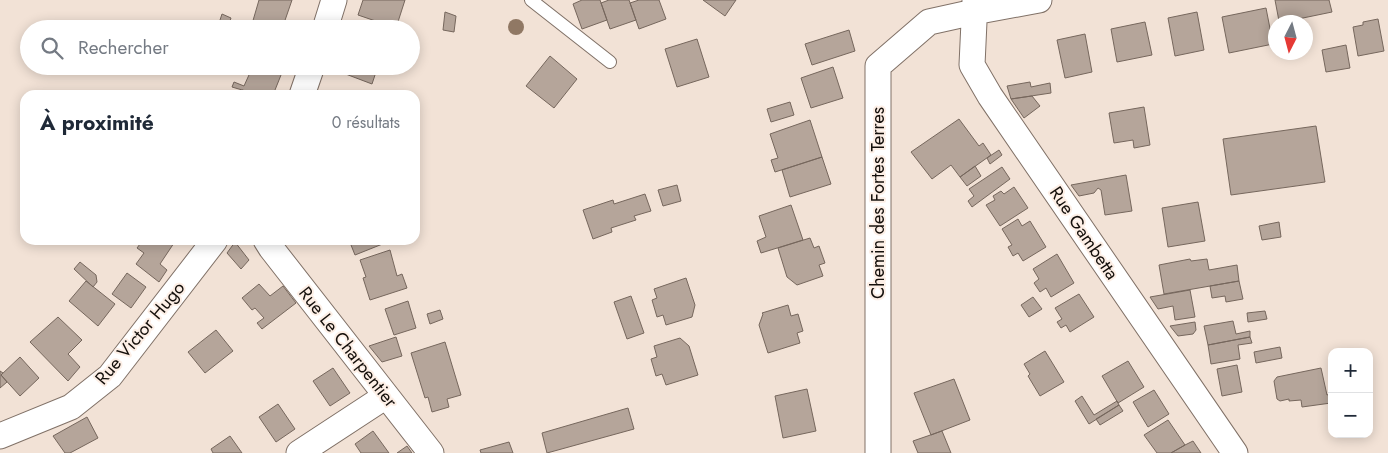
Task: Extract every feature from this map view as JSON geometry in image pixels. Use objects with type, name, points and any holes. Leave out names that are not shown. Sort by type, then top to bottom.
[{"type":"street","points":[[328,20],[334,0]]},
{"type":"street","name":"Chemin des Fortes Terres","points":[[878,453],[878,66],[929,22],[974,6],[1039,0]]},
{"type":"street","name":"Rue Gambetta","points":[[974,6],[972,65],[990,96],[1235,453]]},
{"type":"street","points":[[304,90],[309,75]]},
{"type":"street","name":"Rue Victor Hugo","points":[[0,436],[72,407],[110,376],[211,245]]},
{"type":"street","name":"Rue Le Charpentier","points":[[269,245],[431,453]]},
{"type":"street","points":[[299,453],[386,396]]},
{"type":"lane","points":[[531,0],[610,62]]},
{"type":"building","points":[[259,0],[292,0],[285,20],[253,20]]},
{"type":"building","points":[[363,0],[405,0],[399,20],[373,20],[358,15]]},
{"type":"building","points":[[582,0],[600,0],[607,20],[582,29],[573,4]]},
{"type":"building","points":[[609,0],[629,0],[636,20],[610,29],[601,3]]},
{"type":"building","points":[[639,0],[659,0],[666,19],[639,29],[630,3]]},
{"type":"building","points":[[703,0],[736,0],[725,16]]},
{"type":"building","points":[[1275,0],[1329,0],[1332,12],[1313,16],[1278,15]]},
{"type":"building","points":[[1266,8],[1268,45],[1229,53],[1222,17]]},
{"type":"building","points":[[445,12],[456,16],[454,32],[443,30]]},
{"type":"building","points":[[1197,12],[1204,50],[1175,56],[1168,18]]},
{"type":"building","points":[[222,14],[231,18],[230,20],[220,20]]},
{"type":"building","points":[[1378,19],[1384,51],[1358,56],[1353,27],[1363,25],[1363,22]]},
{"type":"building","points":[[1145,22],[1152,55],[1117,62],[1111,29]]},
{"type":"building","points":[[849,30],[855,51],[812,65],[805,44]]},
{"type":"building","points":[[1085,34],[1092,72],[1065,78],[1057,40]]},
{"type":"building","points":[[697,39],[709,77],[677,87],[665,49]]},
{"type":"building","points":[[1346,45],[1350,68],[1326,72],[1322,50]]},
{"type":"building","points":[[550,56],[577,79],[554,108],[526,86]]},
{"type":"building","points":[[833,67],[843,98],[811,108],[801,78]]},
{"type":"building","points":[[249,75],[281,75],[275,90],[242,90],[232,87],[234,82],[244,86]]},
{"type":"building","points":[[348,75],[375,75],[372,84]]},
{"type":"building","points":[[1030,82],[1031,87],[1050,83],[1051,93],[1011,99],[1007,86]]},
{"type":"building","points":[[1032,96],[1040,106],[1024,118],[1011,99]]},
{"type":"building","points":[[790,102],[794,115],[771,122],[767,109]]},
{"type":"building","points":[[1144,107],[1150,145],[1134,148],[1133,140],[1114,143],[1109,113]]},
{"type":"building","points":[[959,119],[979,146],[983,143],[991,155],[960,177],[951,165],[932,179],[911,152]]},
{"type":"building","points":[[810,120],[822,157],[775,172],[771,160],[778,158],[770,134]]},
{"type":"building","points":[[1316,126],[1325,182],[1231,195],[1223,139]]},
{"type":"building","points":[[999,150],[1002,155],[990,164],[987,158]]},
{"type":"building","points":[[822,157],[831,184],[790,197],[782,170]]},
{"type":"building","points":[[975,166],[981,176],[967,186],[960,177]]},
{"type":"building","points":[[1002,167],[1010,179],[972,207],[968,201],[974,196],[969,189]]},
{"type":"building","points":[[1126,175],[1132,211],[1105,215],[1101,190],[1098,188],[1094,193],[1079,196],[1071,185]]},
{"type":"building","points":[[677,185],[681,201],[663,206],[658,190]]},
{"type":"building","points":[[1014,187],[1028,208],[1000,226],[986,205],[995,200],[993,196],[1001,191],[1004,194]]},
{"type":"building","points":[[645,194],[651,211],[634,216],[636,220],[611,228],[612,232],[593,239],[583,210],[613,200],[614,204]]},
{"type":"building","points":[[1198,202],[1205,241],[1168,247],[1162,208]]},
{"type":"building","points":[[791,205],[803,240],[761,253],[757,241],[766,237],[759,216]]},
{"type":"building","points":[[1018,219],[1022,226],[1030,221],[1046,247],[1023,261],[1018,253],[1013,256],[1008,247],[1012,245],[1002,229]]},
{"type":"building","points":[[1279,222],[1281,237],[1262,240],[1259,226]]},
{"type":"building","points":[[810,238],[814,248],[819,246],[825,263],[819,265],[823,276],[797,285],[787,277],[778,248]]},
{"type":"building","points":[[139,245],[173,245],[160,264],[167,270],[159,282],[136,264],[144,253],[137,248]]},
{"type":"building","points":[[233,245],[237,245],[249,260],[241,269],[227,253]]},
{"type":"building","points":[[351,245],[380,245],[355,255]]},
{"type":"building","points":[[390,250],[397,276],[402,274],[407,288],[370,300],[363,278],[366,277],[360,260]]},
{"type":"building","points":[[1057,254],[1074,283],[1051,297],[1046,288],[1040,292],[1034,283],[1039,279],[1033,269]]},
{"type":"building","points":[[1190,259],[1191,261],[1207,259],[1209,270],[1237,265],[1239,281],[1164,294],[1159,265]]},
{"type":"building","points":[[80,262],[96,275],[97,282],[93,287],[74,269]]},
{"type":"building","points":[[127,273],[146,287],[131,308],[112,294]]},
{"type":"building","points":[[686,278],[695,305],[692,317],[666,325],[663,315],[657,317],[652,300],[657,298],[654,289]]},
{"type":"building","points":[[86,281],[115,304],[98,326],[69,301]]},
{"type":"building","points":[[1239,281],[1243,299],[1226,302],[1225,296],[1212,298],[1210,286]]},
{"type":"building","points":[[259,284],[270,296],[283,286],[296,303],[262,329],[257,323],[264,318],[255,308],[252,310],[242,298]]},
{"type":"building","points":[[1190,290],[1195,317],[1175,320],[1173,306],[1158,309],[1150,297]]},
{"type":"building","points":[[1079,294],[1094,317],[1070,332],[1066,325],[1061,328],[1057,322],[1062,319],[1055,308]]},
{"type":"building","points":[[631,296],[644,333],[627,339],[614,302]]},
{"type":"building","points":[[1033,297],[1042,309],[1029,317],[1021,305]]},
{"type":"building","points":[[408,301],[416,328],[394,335],[385,309]]},
{"type":"building","points":[[788,305],[791,316],[798,314],[803,331],[797,333],[800,343],[768,353],[759,325],[762,313]]},
{"type":"building","points":[[440,310],[443,319],[430,324],[427,314]]},
{"type":"building","points":[[1265,311],[1267,319],[1248,322],[1247,313]]},
{"type":"building","points":[[58,317],[82,340],[68,354],[80,367],[68,381],[30,342]]},
{"type":"building","points":[[1233,321],[1236,334],[1250,331],[1250,337],[1208,345],[1204,326]]},
{"type":"building","points":[[1195,322],[1196,330],[1193,334],[1178,336],[1170,326]]},
{"type":"building","points":[[216,330],[233,351],[205,373],[188,352]]},
{"type":"building","points":[[396,337],[402,356],[382,362],[369,346]]},
{"type":"building","points":[[1250,337],[1252,343],[1238,345],[1240,359],[1211,364],[1208,345]]},
{"type":"building","points":[[680,338],[689,346],[698,375],[666,385],[662,374],[656,376],[651,359],[657,357],[654,346]]},
{"type":"building","points":[[445,342],[461,395],[447,399],[449,407],[432,412],[428,397],[425,398],[411,353]]},
{"type":"building","points":[[1280,347],[1282,358],[1256,363],[1254,352]]},
{"type":"building","points":[[1045,351],[1064,382],[1040,396],[1028,376],[1030,374],[1024,364]]},
{"type":"building","points":[[20,357],[39,378],[20,396],[1,375]]},
{"type":"building","points":[[1128,361],[1144,387],[1118,403],[1102,376]]},
{"type":"building","points":[[1237,365],[1242,392],[1222,396],[1217,369]]},
{"type":"building","points":[[333,368],[350,393],[330,406],[313,381]]},
{"type":"building","points":[[1321,368],[1328,395],[1328,403],[1302,407],[1301,400],[1289,401],[1289,399],[1280,401],[1277,399],[1274,381],[1277,377]]},
{"type":"building","points":[[0,371],[7,382],[0,388]]},
{"type":"building","points":[[954,379],[970,420],[931,435],[914,393]]},
{"type":"building","points":[[807,389],[816,431],[783,438],[775,396]]},
{"type":"building","points":[[1154,390],[1169,414],[1148,427],[1133,402]]},
{"type":"building","points":[[1082,396],[1094,415],[1117,401],[1119,405],[1089,424],[1075,401]]},
{"type":"building","points":[[278,404],[295,429],[276,442],[259,417]]},
{"type":"building","points":[[1119,405],[1123,411],[1100,425],[1096,419]]},
{"type":"building","points":[[628,408],[634,429],[547,453],[542,433]]},
{"type":"building","points":[[87,417],[98,438],[70,453],[65,453],[53,436]]},
{"type":"building","points":[[1168,420],[1185,445],[1171,453],[1157,453],[1144,435]]},
{"type":"building","points":[[373,431],[389,453],[361,453],[355,444]]},
{"type":"building","points":[[942,431],[951,453],[918,453],[913,441]]},
{"type":"building","points":[[230,436],[242,453],[213,453],[211,449]]},
{"type":"building","points":[[1193,441],[1201,453],[1171,453],[1185,445]]},
{"type":"building","points":[[509,442],[513,453],[481,453],[480,450]]},
{"type":"building","points":[[407,446],[412,453],[397,453]]}]
